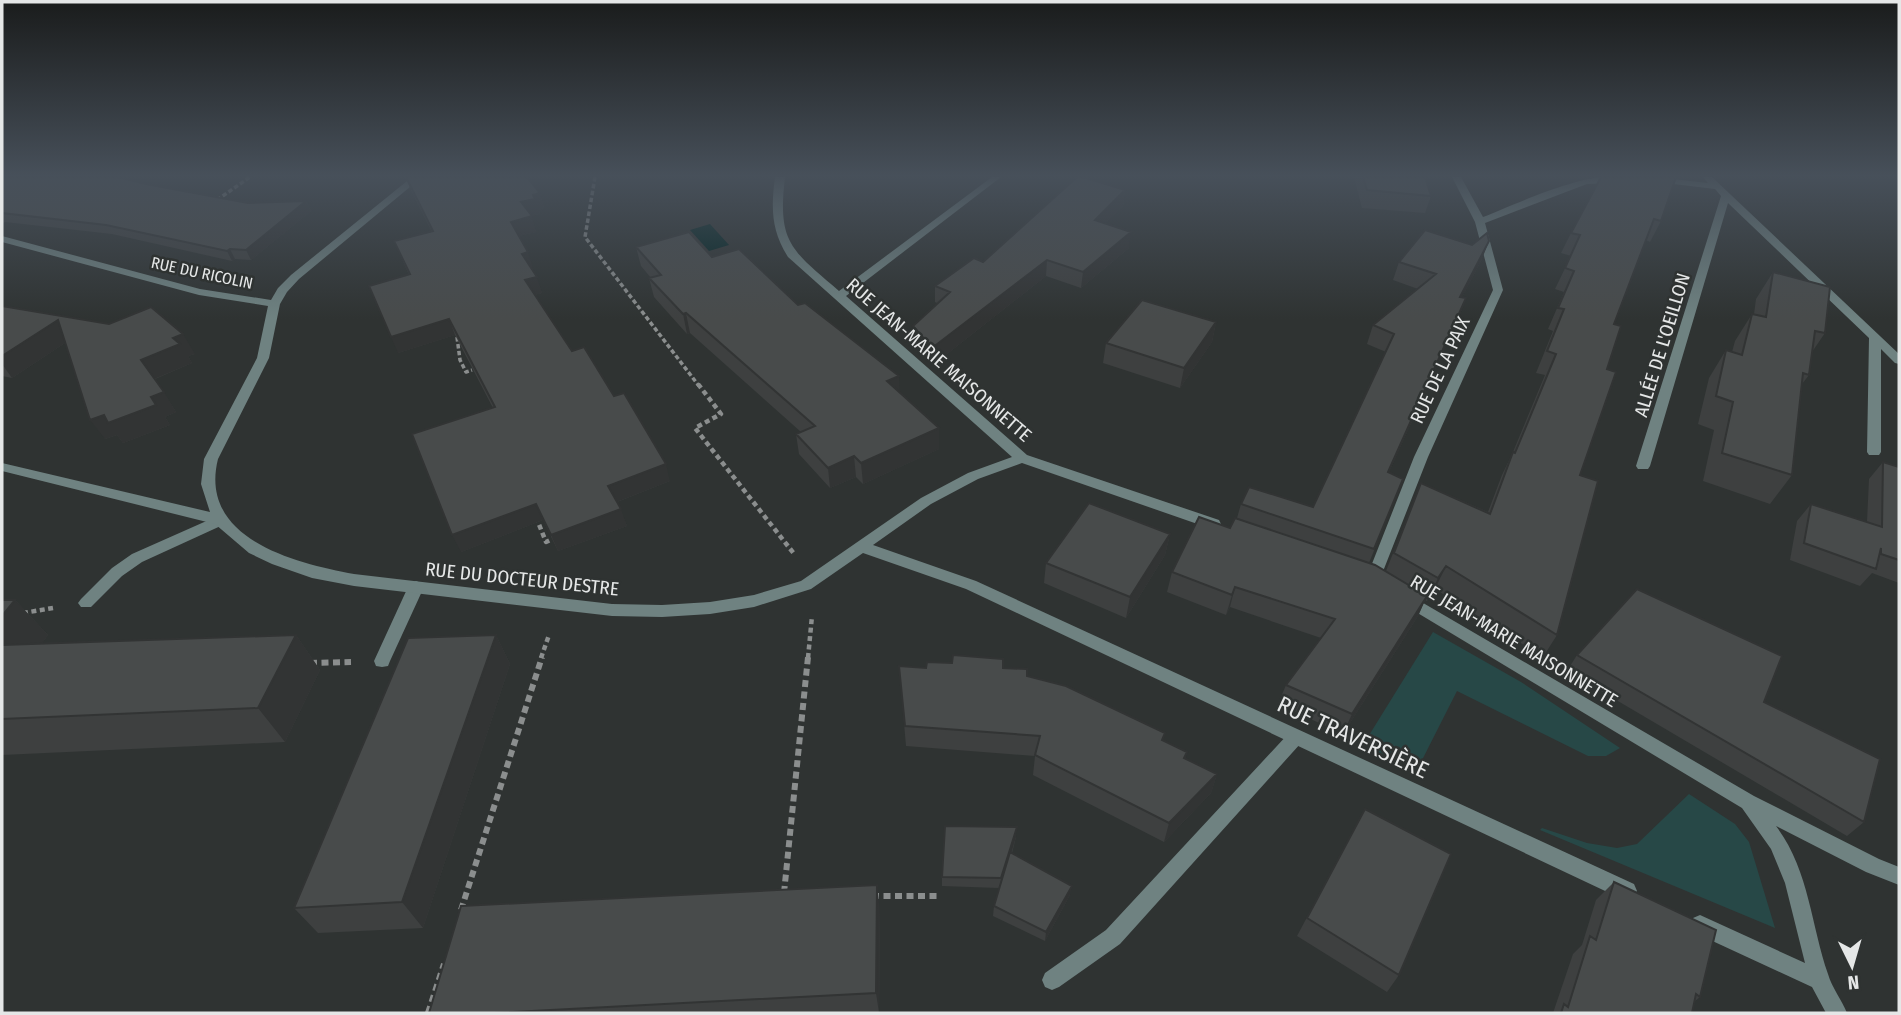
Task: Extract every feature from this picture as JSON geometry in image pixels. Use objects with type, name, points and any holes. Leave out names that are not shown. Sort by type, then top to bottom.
[{"type":"street","points":[[86,603],[117,572],[137,558],[220,520],[208,493],[206,476],[211,459],[263,358],[274,304],[282,290],[295,277],[359,224]]},
{"type":"street","name":"RUE JEAN-MARIE MAISONNETTE","points":[[776,224],[780,238],[792,256],[1022,458],[1230,530]]},
{"type":"street","points":[[838,297],[934,224]]},
{"type":"street","name":"RUE DE LA PAIX","points":[[1378,583],[1421,457],[1498,289],[1481,224]]},
{"type":"street","name":"ALLÉE DE L'OEILLON","points":[[1643,466],[1712,224]]},
{"type":"street","points":[[1757,224],[1899,360]]},
{"type":"street","name":"RUE DU RICOLIN","points":[[2,239],[199,292],[274,304]]},
{"type":"street","points":[[1874,452],[1875,336]]},
{"type":"street","name":"RUE DU DOCTEUR DESTRE","points":[[2,467],[220,520],[254,549],[312,572],[354,580],[558,604],[662,611],[710,608],[754,601],[806,586],[926,501],[973,476],[1022,458]]},
{"type":"street","name":"RUE TRAVERSIÈRE","points":[[862,547],[971,585],[1645,899]]},
{"type":"street","name":"RUE JEAN-MARIE MAISONNETTE","points":[[1378,583],[1748,803],[1873,866],[1899,876]]},
{"type":"street","points":[[382,660],[416,587]]},
{"type":"street","points":[[1052,980],[1112,937],[1295,738]]},
{"type":"street","points":[[1748,803],[1778,843],[1795,883],[1819,980],[1837,1013]]},
{"type":"street","points":[[1682,917],[1819,980]]},
{"type":"path","points":[[587,224],[585,237],[721,414],[695,428],[795,554],[813,606],[783,901]]},
{"type":"path","points":[[456,329],[459,352],[466,372],[472,370]]},
{"type":"path","points":[[459,352],[466,349]]},
{"type":"path","points":[[534,510],[546,542],[552,539]]},
{"type":"path","points":[[14,614],[86,603]]},
{"type":"path","points":[[457,924],[558,604]]},
{"type":"path","points":[[301,663],[382,660]]},
{"type":"path","points":[[858,897],[938,895]]},
{"type":"path","points":[[461,911],[474,911]]},
{"type":"path","points":[[428,1013],[449,949]]},
{"type":"shaded area","points":[[710,224],[729,245],[709,251],[690,230]]},
{"type":"shaded area","points":[[1433,632],[1521,682],[1620,748],[1606,756],[1588,756],[1457,691],[1417,770],[1363,745]]},
{"type":"shaded area","points":[[1689,794],[1735,824],[1749,842],[1775,928],[1540,830],[1542,828],[1587,843],[1617,848],[1637,844]]},
{"type":"building","points":[[101,224],[277,224],[246,250],[227,251]]},
{"type":"building","points":[[430,224],[512,224],[528,252],[522,254],[537,277],[525,280],[572,351],[584,347],[614,396],[624,393],[666,464],[608,486],[621,509],[551,535],[536,504],[452,535],[412,434],[495,407],[449,319],[391,337],[369,286],[410,274],[394,241],[433,231]]},
{"type":"building","points":[[1025,224],[1108,224],[1131,232],[1083,272],[1047,260],[932,348],[913,326],[950,292],[935,286],[974,258],[983,262]]},
{"type":"building","points":[[1576,224],[1652,224],[1614,324],[1621,326],[1607,369],[1616,372],[1580,475],[1598,481],[1557,635],[1446,566],[1438,578],[1394,553],[1421,483],[1490,514],[1513,452],[1515,453],[1556,354],[1547,351],[1564,309],[1558,308],[1574,271],[1565,268],[1580,235],[1571,233]]},
{"type":"building","points":[[1425,230],[1472,245],[1487,233],[1489,241],[1460,297],[1466,298],[1388,472],[1403,479],[1374,549],[1241,504],[1249,487],[1313,507],[1394,334],[1373,325],[1436,274],[1399,262]]},
{"type":"building","points":[[689,232],[712,257],[739,249],[798,305],[805,303],[899,376],[887,381],[939,428],[861,463],[854,456],[828,468],[796,434],[815,426],[686,313],[683,314],[649,278],[661,275],[636,247]]},
{"type":"building","points":[[1773,272],[1830,287],[1825,333],[1815,331],[1809,375],[1803,373],[1792,475],[1722,453],[1733,402],[1716,396],[1726,350],[1742,355],[1752,314],[1766,317]]},
{"type":"building","points":[[1142,300],[1216,322],[1184,368],[1106,343]]},
{"type":"building","points":[[2,306],[109,324],[151,307],[183,334],[173,338],[180,344],[141,360],[164,392],[151,397],[156,405],[108,423],[104,415],[90,420],[58,320],[2,356]]},
{"type":"building","points":[[1883,462],[1899,467],[1899,560],[1881,554],[1881,548],[1876,569],[1804,543],[1811,504],[1882,527]]},
{"type":"building","points":[[1089,503],[1170,534],[1130,597],[1046,563]]},
{"type":"building","points":[[1199,517],[1230,528],[1235,518],[1375,565],[1427,596],[1352,714],[1286,685],[1335,619],[1235,587],[1232,595],[1172,572]]},
{"type":"building","points":[[1637,589],[1782,656],[1764,702],[1880,759],[1864,822],[1577,655]]},
{"type":"building","points":[[2,600],[15,600],[2,616]]},
{"type":"building","points":[[296,635],[258,708],[2,719],[2,645]]},
{"type":"building","points":[[496,635],[402,902],[294,908],[408,638]]},
{"type":"building","points":[[953,655],[1003,659],[1003,668],[1027,669],[1027,676],[1066,686],[1165,733],[1162,740],[1187,752],[1184,758],[1217,774],[1169,823],[1035,755],[1040,736],[905,726],[899,666],[926,668],[927,662],[952,663]]},
{"type":"building","points":[[1365,809],[1451,854],[1399,975],[1307,918]]},
{"type":"building","points":[[945,826],[1017,827],[1001,878],[942,877]]},
{"type":"building","points":[[1010,852],[1072,886],[1046,932],[994,906]]},
{"type":"building","points":[[1614,882],[1716,930],[1700,997],[1696,994],[1692,1013],[1561,1013],[1564,1004],[1568,1007],[1590,936],[1596,940]]},
{"type":"building","points":[[877,885],[876,993],[494,1013],[429,1013],[461,906]]}]
